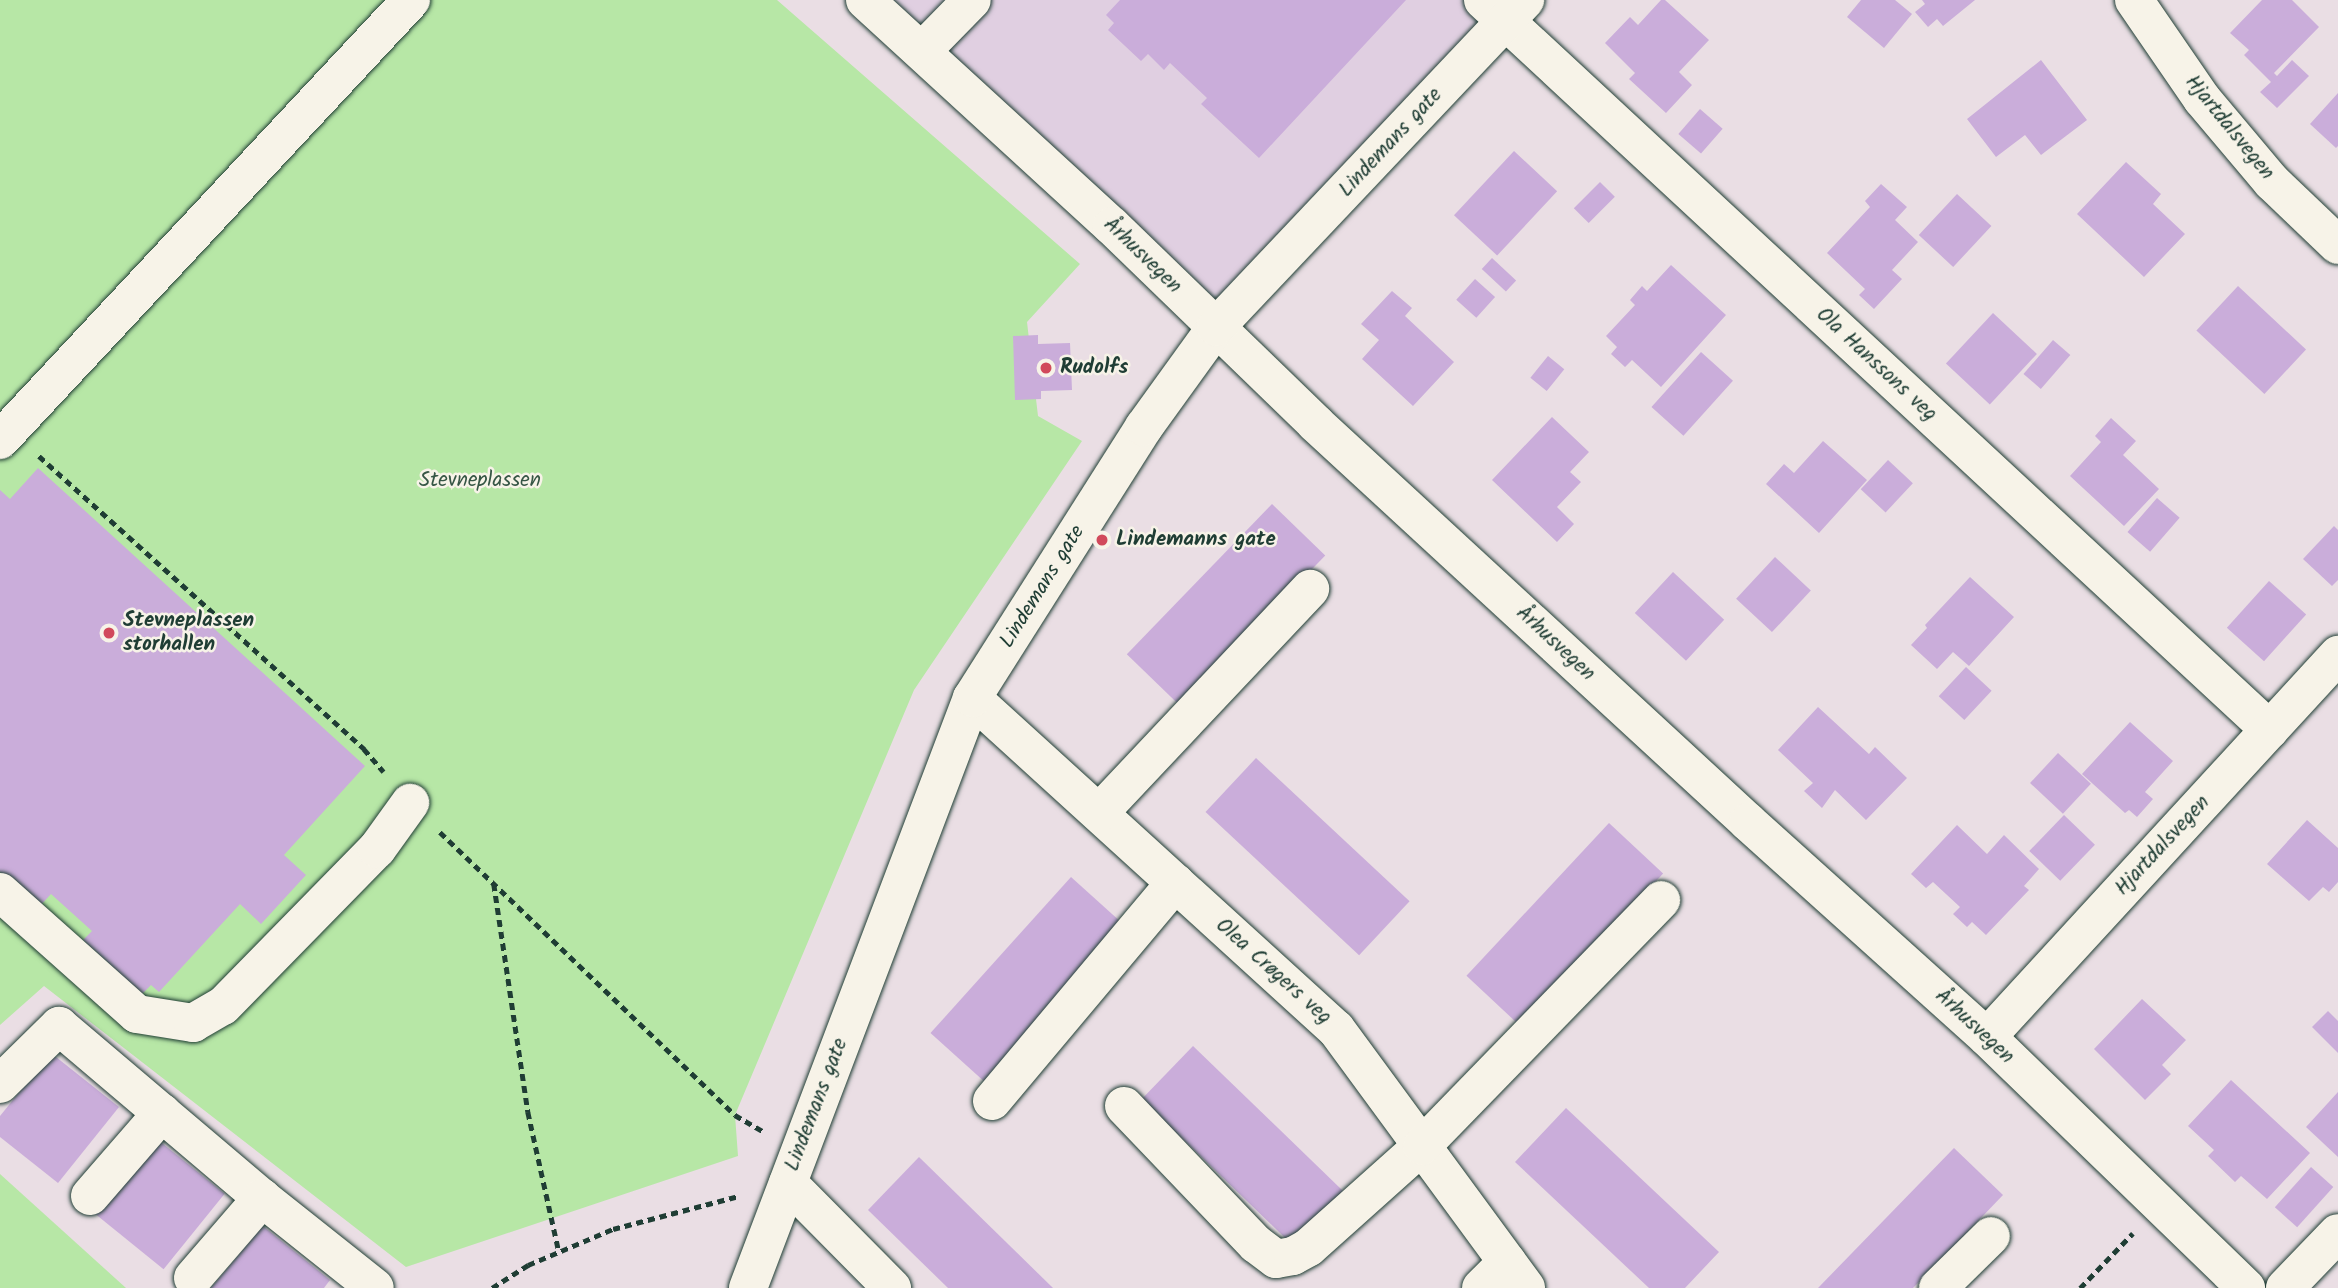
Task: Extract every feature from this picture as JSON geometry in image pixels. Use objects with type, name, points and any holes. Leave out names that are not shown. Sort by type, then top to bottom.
[{"type":"street","points":[[5,435],[411,0]]},
{"type":"street","name":"Århusvegen","points":[[865,0],[1216,327],[1267,378],[1748,822],[1987,1037],[2158,1207],[2246,1288]]},
{"type":"street","points":[[922,51],[972,0]]},
{"type":"street","name":"Hjartdalsvegen","points":[[2134,0],[2211,110],[2272,182],[2338,245]]},
{"type":"street","name":"Lindemans gate","points":[[748,1288],[972,698],[1144,427],[1216,327],[1504,7]]},
{"type":"street","name":"Ola Hanssons veg","points":[[1504,7],[2270,730]]},
{"type":"street","points":[[1099,813],[1310,589]]},
{"type":"street","name":"Hjartdalsvegen","points":[[1987,1037],[2338,655]]},
{"type":"street","name":"Olea Crøgers veg","points":[[972,698],[1336,1029],[1517,1275]]},
{"type":"street","points":[[0,891],[137,1014],[193,1023],[223,1006],[377,849],[410,803]]},
{"type":"street","points":[[992,1101],[1175,883]]},
{"type":"street","points":[[1124,1106],[1256,1244],[1276,1259],[1293,1256],[1309,1247],[1422,1146],[1661,900]]},
{"type":"street","points":[[0,1084],[59,1026],[370,1287]]},
{"type":"street","points":[[90,1196],[162,1113]]},
{"type":"street","points":[[794,1168],[892,1288]]},
{"type":"street","points":[[193,1278],[262,1198]]},
{"type":"street","points":[[2285,1288],[2338,1233]]},
{"type":"street","points":[[1938,1288],[1992,1236]]},
{"type":"street","points":[[1480,1288],[1517,1275]]},
{"type":"path","points":[[5,435],[364,750],[410,803],[735,1115],[794,1168],[613,1228],[528,1265],[492,1288]]},
{"type":"path","points":[[494,884],[527,1112],[559,1252]]},
{"type":"path","points":[[2080,1288],[2158,1207]]},
{"type":"shaded area","points":[[847,0],[1483,0],[1506,21],[1216,327]]},
{"type":"green space","name":"Stevneplassen","points":[[0,0],[777,0],[1080,264],[1027,322],[1038,416],[1082,441],[914,690],[735,1115],[738,1156],[406,1267],[44,986],[0,1025]]},
{"type":"green space","points":[[0,1174],[126,1288],[0,1288]]},
{"type":"building","points":[[1120,0],[1406,0],[1259,158],[1201,104],[1207,98],[1170,63],[1164,70],[1148,54],[1141,61],[1108,30],[1114,23],[1106,15]]},
{"type":"building","points":[[1661,0],[1665,0],[1709,40],[1679,72],[1692,85],[1666,113],[1629,79],[1635,73],[1605,43],[1630,17],[1638,25]]},
{"type":"building","points":[[1861,0],[1895,0],[1912,14],[1884,48],[1847,17]]},
{"type":"building","points":[[1922,0],[1975,0],[1943,26],[1937,19],[1928,27],[1915,12],[1925,4]]},
{"type":"building","points":[[2262,0],[2292,0],[2319,27],[2274,73],[2277,76],[2292,60],[2309,76],[2277,108],[2260,92],[2271,82],[2244,55],[2249,50],[2230,33]]},
{"type":"building","points":[[2041,60],[2087,120],[2041,155],[2025,135],[1996,157],[1967,119]]},
{"type":"building","points":[[2338,93],[2338,146],[2336,148],[2310,124]]},
{"type":"building","points":[[1700,109],[1723,129],[1701,154],[1678,134]]},
{"type":"building","points":[[1514,151],[1557,191],[1497,256],[1454,215]]},
{"type":"building","points":[[2126,162],[2161,194],[2153,204],[2185,234],[2144,277],[2077,214]]},
{"type":"building","points":[[1600,182],[1615,197],[1589,223],[1574,208]]},
{"type":"building","points":[[1881,184],[1907,207],[1895,220],[1918,242],[1892,270],[1902,279],[1874,309],[1859,295],[1865,289],[1827,253],[1870,207],[1865,201]]},
{"type":"building","points":[[1957,194],[1991,226],[1953,267],[1919,235]]},
{"type":"building","points":[[1492,258],[1516,281],[1506,291],[1482,269]]},
{"type":"building","points":[[1671,265],[1726,315],[1661,387],[1632,360],[1625,367],[1611,354],[1617,347],[1606,336],[1635,305],[1630,300],[1642,286],[1647,291]]},
{"type":"building","points":[[1475,279],[1495,297],[1476,318],[1456,300]]},
{"type":"building","points":[[2238,286],[2306,349],[2264,394],[2196,331]]},
{"type":"building","points":[[1392,291],[1412,308],[1405,316],[1454,362],[1413,406],[1362,359],[1379,340],[1361,324]]},
{"type":"building","points":[[1993,313],[2037,354],[1990,404],[1946,363]]},
{"type":"building","points":[[1038,335],[1038,344],[1070,343],[1072,390],[1041,391],[1041,399],[1015,400],[1013,336]]},
{"type":"building","points":[[2053,340],[2070,355],[2041,389],[2023,374]]},
{"type":"building","points":[[1701,352],[1733,381],[1683,436],[1651,407]]},
{"type":"building","points":[[1548,356],[1564,369],[1547,391],[1530,378]]},
{"type":"building","points":[[1552,417],[1589,452],[1570,472],[1581,482],[1557,507],[1574,524],[1557,542],[1492,480]]},
{"type":"building","points":[[2111,418],[2136,441],[2123,455],[2159,489],[2124,526],[2070,476],[2101,442],[2095,436]]},
{"type":"building","points":[[1823,441],[1867,480],[1819,533],[1766,484],[1784,464],[1794,473]]},
{"type":"building","points":[[1888,460],[1913,483],[1886,512],[1861,489]]},
{"type":"building","name":"Stevneplassen storhallen","points":[[38,468],[365,766],[284,855],[306,875],[261,924],[240,904],[159,992],[151,985],[142,994],[83,940],[92,931],[51,894],[39,907],[0,872],[0,490],[10,499]]},
{"type":"building","points":[[2157,498],[2180,518],[2150,552],[2127,532]]},
{"type":"building","points":[[1272,504],[1325,555],[1180,706],[1127,654]]},
{"type":"building","points":[[2334,526],[2338,530],[2338,580],[2332,586],[2303,559]]},
{"type":"building","points":[[1775,557],[1811,590],[1772,632],[1736,599]]},
{"type":"building","points":[[1673,572],[1724,620],[1686,661],[1635,613]]},
{"type":"building","points":[[1970,577],[2014,617],[1969,666],[1953,652],[1937,669],[1911,645],[1927,628],[1925,625]]},
{"type":"building","points":[[2269,581],[2306,614],[2264,661],[2227,628]]},
{"type":"building","points":[[1966,667],[1992,691],[1964,720],[1939,696]]},
{"type":"building","points":[[1818,707],[1869,754],[1875,747],[1907,778],[1866,820],[1835,790],[1822,808],[1804,791],[1813,783],[1778,750]]},
{"type":"building","points":[[2130,722],[2173,761],[2145,792],[2153,799],[2137,817],[2129,810],[2125,813],[2082,774]]},
{"type":"building","points":[[2058,753],[2091,784],[2063,814],[2030,783]]},
{"type":"building","points":[[1256,758],[1410,901],[1359,955],[1206,812]]},
{"type":"building","points":[[2064,815],[2095,845],[2060,881],[2029,851]]},
{"type":"building","points":[[2307,820],[2338,848],[2338,882],[2329,892],[2323,887],[2309,901],[2267,864]]},
{"type":"building","points":[[1609,823],[1663,873],[1521,1026],[1466,976]]},
{"type":"building","points":[[1957,825],[1987,854],[2004,835],[2039,869],[2024,886],[2029,890],[1986,935],[1972,922],[1967,927],[1953,914],[1960,907],[1933,882],[1926,888],[1911,874]]},
{"type":"building","points":[[1071,877],[1125,925],[984,1081],[930,1033]]},
{"type":"building","points":[[2142,999],[2186,1040],[2162,1065],[2171,1074],[2145,1100],[2094,1049]]},
{"type":"building","points":[[2328,1011],[2338,1021],[2338,1053],[2312,1027]]},
{"type":"building","points":[[1193,1046],[1343,1191],[1292,1244],[1142,1099]]},
{"type":"building","points":[[51,1053],[119,1107],[58,1183],[0,1137],[0,1116]]},
{"type":"building","points":[[2231,1080],[2310,1153],[2267,1199],[2241,1176],[2235,1182],[2208,1156],[2214,1150],[2188,1126]]},
{"type":"building","points":[[2338,1092],[2338,1157],[2306,1127]]},
{"type":"building","points":[[1566,1108],[1719,1252],[1685,1288],[1649,1288],[1515,1162]]},
{"type":"building","points":[[157,1139],[225,1194],[164,1269],[96,1214]]},
{"type":"building","points":[[1954,1148],[2003,1195],[1955,1245],[1913,1288],[1818,1288]]},
{"type":"building","points":[[919,1157],[1053,1288],[948,1288],[868,1210]]},
{"type":"building","points":[[2311,1167],[2333,1187],[2297,1227],[2275,1207]]},
{"type":"building","points":[[263,1226],[330,1280],[324,1288],[211,1288]]},
{"type":"place","name":"Rudolfs","points":[[1046,368]]},
{"type":"place","name":"Lindemanns gate","points":[[1102,540]]},
{"type":"place","name":"Stevneplassen storhallen","points":[[109,633]]}]
